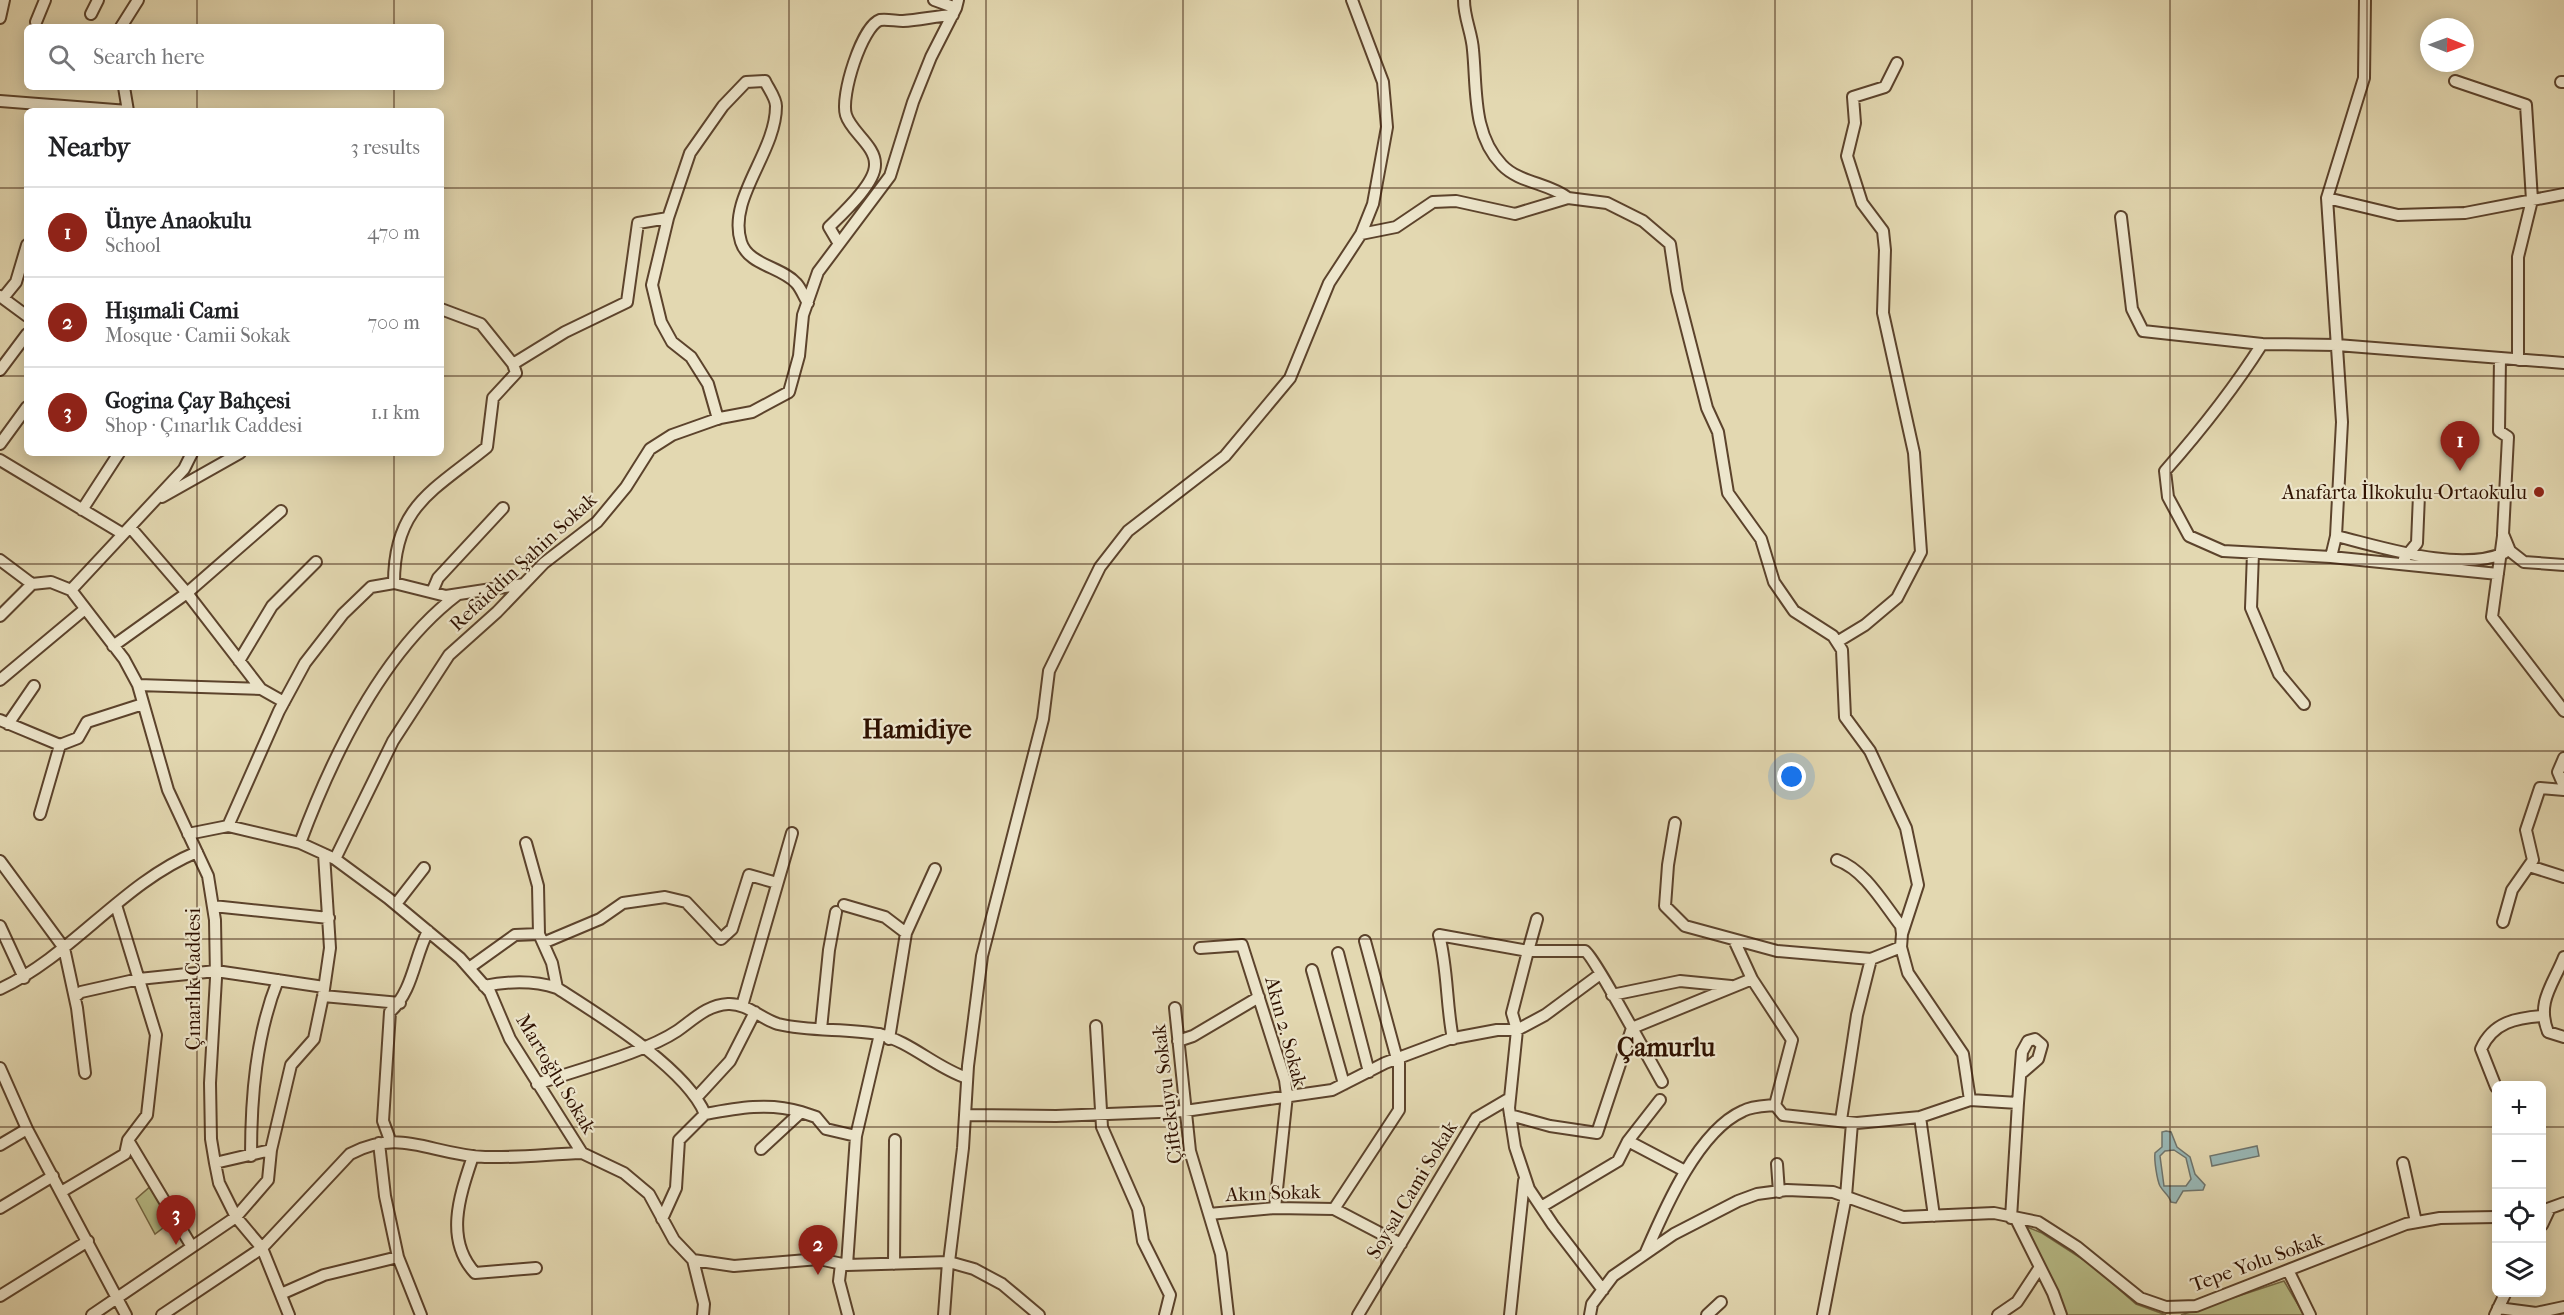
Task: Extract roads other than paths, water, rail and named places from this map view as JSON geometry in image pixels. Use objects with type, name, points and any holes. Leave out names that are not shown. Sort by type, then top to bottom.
[{"type":"street","points":[[0,18],[4,0]]},
{"type":"street","points":[[36,22],[45,0]]},
{"type":"street","points":[[91,14],[98,0]]},
{"type":"street","points":[[123,24],[138,0]]},
{"type":"street","points":[[934,0],[956,8]]},
{"type":"street","points":[[945,1315],[948,1262],[982,956],[1023,804],[1043,719],[1049,671],[1100,567],[1128,531],[1225,456],[1290,378],[1329,283],[1361,234],[1372,204],[1387,127],[1383,82],[1352,0]]},
{"type":"street","points":[[1464,0],[1464,14],[1473,48],[1476,104],[1484,135],[1502,166],[1568,198],[1607,203],[1643,221],[1670,244],[1677,291],[1707,408],[1718,432],[1728,493],[1761,539],[1774,582],[1794,611],[1833,636],[1842,650],[1845,717],[1870,751],[1906,828],[1914,857],[1918,885],[1902,934]]},
{"type":"street","points":[[2331,557],[2336,536],[2342,422],[2326,198],[2364,78],[2365,0]]},
{"type":"street","points":[[839,244],[829,226],[848,208],[868,182],[876,166],[874,158],[846,116],[844,94],[869,27],[881,20],[903,21],[956,8]]},
{"type":"street","name":"Refaiddin Şahin Sokak","points":[[335,859],[393,741],[449,655],[544,563],[597,522],[626,487],[650,449],[672,435],[717,418],[752,411],[789,392],[799,356],[803,315],[818,272],[890,176],[931,57],[956,8]]},
{"type":"street","points":[[1837,642],[1865,625],[1897,598],[1921,552],[1914,453],[1883,313],[1885,250],[1883,231],[1862,203],[1847,156],[1855,123],[1853,97],[1885,87],[1897,63]]},
{"type":"street","points":[[717,418],[708,384],[691,357],[672,342],[661,322],[652,285],[668,218],[690,153],[716,115],[746,82],[765,81],[776,104],[762,161],[748,188],[738,222],[742,245],[761,263],[796,282],[808,303]]},
{"type":"street","points":[[2455,81],[2526,105],[2532,200],[2518,257],[2518,360]]},
{"type":"street","points":[[124,90],[128,108]]},
{"type":"street","points":[[0,101],[90,108]]},
{"type":"street","points":[[2326,198],[2398,215],[2465,213],[2564,194]]},
{"type":"street","points":[[1361,234],[1396,227],[1433,202],[1456,201],[1515,214],[1568,198]]},
{"type":"street","points":[[2121,217],[2132,309],[2143,331],[2262,344],[2337,345],[2564,363]]},
{"type":"street","points":[[513,364],[565,332],[627,302],[638,223],[668,218]]},
{"type":"street","points":[[24,255],[16,282],[2,297],[24,314]]},
{"type":"street","points":[[394,583],[401,530],[419,501],[487,447],[493,398],[516,373],[513,364],[481,324],[444,310]]},
{"type":"street","points":[[0,370],[24,338]]},
{"type":"street","points":[[2262,344],[2238,383],[2204,428],[2165,471],[2168,497],[2189,536],[2223,551],[2331,557],[2498,574]]},
{"type":"street","points":[[2500,358],[2499,431],[2508,437],[2503,534],[2505,553],[2498,574],[2492,617],[2564,711]]},
{"type":"street","points":[[0,444],[24,411]]},
{"type":"street","points":[[82,510],[117,456]]},
{"type":"street","points":[[0,616],[32,584],[51,582],[70,590],[184,469],[190,456]]},
{"type":"street","points":[[153,502],[235,456]]},
{"type":"street","points":[[0,460],[82,510],[127,530],[187,593],[261,689],[284,702]]},
{"type":"street","points":[[2397,564],[2410,555],[2417,543],[2419,495]]},
{"type":"street","points":[[432,592],[438,578],[503,508]]},
{"type":"street","points":[[114,646],[187,593],[281,511]]},
{"type":"street","points":[[2336,536],[2410,555],[2491,560],[2505,553],[2524,561],[2564,565]]},
{"type":"street","points":[[2253,553],[2251,608],[2279,674],[2304,704]]},
{"type":"street","points":[[0,560],[32,584]]},
{"type":"street","points":[[239,661],[272,606],[316,562]]},
{"type":"street","points":[[188,834],[228,826],[284,702],[305,663],[344,614],[371,587],[394,583],[446,596],[524,584]]},
{"type":"street","name":"Çınarlık Caddesi","points":[[70,590],[114,646],[138,685],[168,790],[208,876],[213,906],[216,971],[210,1083],[211,1139],[215,1163],[219,1182],[236,1217],[262,1248],[289,1315]]},
{"type":"street","points":[[300,843],[321,787],[394,661],[444,605],[458,594]]},
{"type":"street","points":[[0,680],[85,609]]},
{"type":"street","points":[[138,685],[261,689]]},
{"type":"street","points":[[34,686],[4,722],[60,745],[78,738],[87,722],[143,704]]},
{"type":"street","points":[[40,814],[60,745]]},
{"type":"street","points":[[2503,922],[2512,890],[2531,863],[2526,830],[2540,788],[2564,788],[2558,772],[2564,758]]},
{"type":"street","points":[[1676,823],[1668,865],[1665,906],[1685,926],[1777,951],[1871,959],[1901,947]]},
{"type":"street","name":"Martoğlu Sokak","points":[[228,826],[300,843],[335,859],[396,904],[469,968],[484,986],[537,1084],[567,1126],[582,1153],[624,1173],[649,1194],[674,1240],[693,1260]]},
{"type":"street","points":[[742,1006],[792,833]]},
{"type":"street","points":[[526,843],[538,886],[541,938],[552,963],[557,988]]},
{"type":"street","points":[[0,989],[24,978],[151,876],[174,861],[197,852]]},
{"type":"street","points":[[92,1315],[236,1217],[268,1180],[270,1150],[291,1065],[314,1039],[324,992],[330,948],[324,854]]},
{"type":"street","points":[[1837,860],[1851,865],[1901,926],[1901,947],[1908,973],[1963,1054],[1970,1100]]},
{"type":"street","points":[[2531,863],[2564,870]]},
{"type":"street","points":[[2531,863],[2564,877]]},
{"type":"street","points":[[396,904],[424,868]]},
{"type":"street","points":[[2,869],[64,948],[75,997],[85,1073]]},
{"type":"street","points":[[848,1315],[839,1281],[844,1264],[856,1136],[884,1037],[906,933],[935,869]]},
{"type":"street","points":[[469,968],[515,935],[541,938],[600,920],[623,903],[665,897],[686,902],[721,939],[732,929],[749,875],[777,883]]},
{"type":"street","points":[[61,1192],[125,1154],[128,1140],[147,1115],[156,1035],[116,905]]},
{"type":"street","points":[[213,906],[328,918]]},
{"type":"street","points":[[821,1029],[829,950],[840,908],[885,917],[906,933]]},
{"type":"street","points":[[1537,919],[1512,1013],[1517,1030],[1510,1098],[1515,1147],[1525,1176],[1541,1207],[1603,1290]]},
{"type":"street","points":[[0,926],[24,978]]},
{"type":"street","points":[[421,1315],[398,1257],[385,1196],[383,1121],[387,1089],[386,1034],[390,1012],[400,1003],[414,974],[421,945],[428,931]]},
{"type":"street","points":[[1453,1039],[1445,991],[1447,966],[1439,935],[1528,951],[1585,951],[1591,954],[1599,975],[1662,1082]]},
{"type":"street","points":[[1734,940],[1752,979],[1791,1040],[1775,1105]]},
{"type":"street","points":[[1334,1209],[1399,1110],[1398,1058],[1365,942]]},
{"type":"street","name":"Akın 2. Sokak","points":[[1200,948],[1242,945],[1285,1080],[1287,1095],[1275,1208]]},
{"type":"street","points":[[1338,953],[1369,1072]]},
{"type":"street","points":[[2564,957],[2561,970],[2543,1004],[2542,1016],[2548,1032],[2564,1036]]},
{"type":"street","points":[[1841,1120],[1857,1015],[1871,959]]},
{"type":"street","points":[[1312,970],[1344,1084]]},
{"type":"street","points":[[75,997],[81,992],[139,979],[216,971],[278,980],[324,992],[400,1003]]},
{"type":"street","points":[[965,1115],[1185,1111],[1332,1090],[1398,1058],[1453,1039],[1497,1030],[1517,1030],[1545,1016],[1599,975]]},
{"type":"street","points":[[1510,1115],[1550,1126],[1597,1133],[1632,1028],[1752,979]]},
{"type":"street","points":[[251,1156],[252,1116],[263,1023],[278,980]]},
{"type":"street","points":[[1612,995],[1680,981],[1734,987]]},
{"type":"street","points":[[484,986],[508,982],[542,983],[557,988],[644,1047],[696,1098],[705,1114]]},
{"type":"street","points":[[1178,1041],[1193,1036],[1259,998]]},
{"type":"street","points":[[537,1084],[644,1047],[675,1033],[711,1007],[729,1004],[742,1006],[776,1023],[884,1037],[916,1051],[950,1072],[967,1078]]},
{"type":"street","name":"Çiftekuyu Sokak","points":[[1174,1008],[1185,1111],[1195,1175],[1221,1254],[1228,1315]]},
{"type":"street","points":[[696,1098],[730,1061],[754,1012]]},
{"type":"street","points":[[2494,1081],[2481,1049],[2487,1037],[2513,1019],[2542,1016]]},
{"type":"street","points":[[1096,1026],[1102,1127],[1138,1209],[1143,1240],[1170,1295],[1165,1315]]},
{"type":"street","points":[[0,1068],[27,1129],[126,1315]]},
{"type":"street","points":[[2023,1072],[2018,1103],[2014,1219],[2040,1267],[2061,1315]]},
{"type":"street","name":"Soysal Cami Sokak","points":[[1358,1315],[1476,1118],[1510,1098]]},
{"type":"street","points":[[1541,1207],[1618,1161],[1628,1141],[1660,1100]]},
{"type":"street","points":[[1775,1105],[1783,1115],[1852,1122],[1920,1117],[1970,1100],[2018,1103]]},
{"type":"street","points":[[1646,1252],[1684,1171],[1724,1122],[1745,1110],[1775,1105]]},
{"type":"street","points":[[662,1219],[676,1188],[679,1140],[705,1114],[751,1107],[785,1107],[816,1117],[826,1129],[856,1136]]},
{"type":"street","points":[[761,1149],[801,1112]]},
{"type":"street","points":[[1920,1117],[1934,1216]]},
{"type":"street","points":[[1823,1315],[1846,1196],[1852,1122]]},
{"type":"street","points":[[0,1145],[27,1129]]},
{"type":"street","points":[[128,1140],[192,1247]]},
{"type":"street","points":[[894,1264],[896,1140]]},
{"type":"street","points":[[1628,1141],[1684,1171]]},
{"type":"street","points":[[162,1315],[262,1248],[350,1155],[385,1142],[473,1156],[582,1153]]},
{"type":"street","points":[[215,1163],[270,1150]]},
{"type":"street","points":[[473,1156],[457,1214],[458,1238],[466,1263],[475,1273],[536,1268]]},
{"type":"street","points":[[2403,1163],[2416,1222]]},
{"type":"street","points":[[1777,1164],[1779,1192]]},
{"type":"street","points":[[0,1208],[53,1176]]},
{"type":"street","points":[[1510,1315],[1525,1176]]},
{"type":"street","name":"Tepe Yolu Sokak","points":[[1590,1315],[1592,1304],[1613,1276],[1646,1252],[1674,1234],[1738,1201],[1757,1194],[1833,1192],[1903,1217],[1994,1213],[2014,1219],[2038,1222],[2077,1246],[2140,1298],[2166,1307],[2196,1306],[2416,1222],[2440,1218],[2492,1217]]},
{"type":"street","points":[[2546,1210],[2564,1203]]},
{"type":"street","name":"Akın Sokak","points":[[1209,1214],[1275,1208],[1334,1209],[1401,1244]]},
{"type":"street","points":[[0,1296],[88,1241]]},
{"type":"street","points":[[280,1294],[324,1275],[398,1257]]},
{"type":"street","points":[[704,1315],[704,1304],[693,1260],[734,1266],[819,1258],[844,1264],[948,1262],[974,1269],[1002,1284],[1034,1314]]},
{"type":"street","points":[[1998,1315],[2017,1302],[2040,1267]]},
{"type":"street","points":[[2288,1270],[2310,1315]]},
{"type":"street","points":[[2504,1297],[2497,1312],[2536,1314],[2564,1307]]},
{"type":"street","points":[[1707,1315],[1721,1302]]},
{"type":"water","points":[[2162,1132],[2171,1132],[2177,1147],[2190,1157],[2195,1174],[2205,1185],[2203,1190],[2183,1191],[2176,1203],[2171,1202],[2159,1183],[2157,1175],[2155,1153],[2162,1147]],"holes":[[[2174,1150],[2186,1158],[2191,1179],[2186,1186],[2164,1186],[2160,1156],[2165,1151]]]},
{"type":"water","points":[[2257,1146],[2259,1156],[2212,1166],[2210,1156]]},
{"type":"place","name":"Ünye Anaokulu","points":[[2460,471]]},
{"type":"place","name":"Anafarta İlkokulu-Ortaokulu","points":[[2539,492]]},
{"type":"place","name":"Gogina Çay Bahçesi","points":[[176,1245]]},
{"type":"place","name":"Hışımali Cami","points":[[818,1275]]},
{"type":"district","name":"Hamidiye","points":[[917,729]]},
{"type":"district","name":"Çamurlu","points":[[1666,1047]]}]
